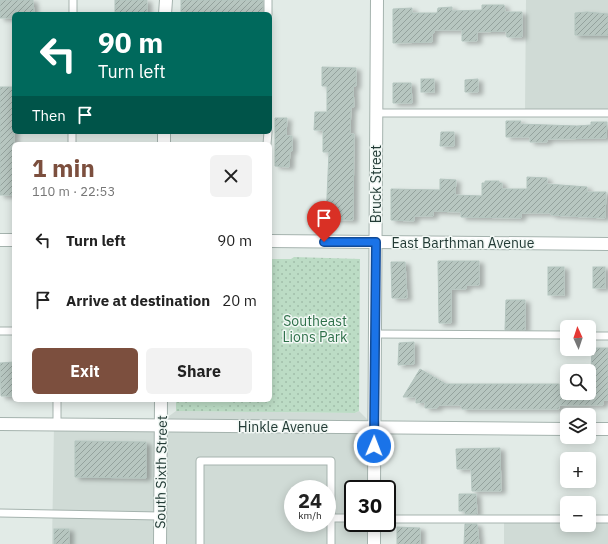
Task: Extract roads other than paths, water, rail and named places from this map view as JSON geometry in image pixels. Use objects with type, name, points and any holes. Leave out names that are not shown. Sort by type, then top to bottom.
[{"type":"street","points":[[165,12],[166,0]]},
{"type":"street","name":"Bruck Street","points":[[374,480],[377,0]]},
{"type":"street","points":[[0,240],[12,240]]},
{"type":"street","name":"East Barthman Avenue","points":[[272,241],[608,244]]},
{"type":"street","name":"South Sixth Street","points":[[160,544],[162,402]]},
{"type":"street","name":"Hinkle Avenue","points":[[0,424],[560,429]]},
{"type":"street","points":[[596,429],[608,429]]},
{"type":"street","points":[[374,532],[374,544]]},
{"type":"lane","points":[[73,0],[73,12]]},
{"type":"lane","points":[[268,0],[268,12]]},
{"type":"lane","points":[[376,113],[608,113]]},
{"type":"lane","points":[[0,331],[12,331]]},
{"type":"lane","points":[[375,334],[560,335]]},
{"type":"lane","points":[[596,336],[608,336]]},
{"type":"lane","points":[[57,425],[58,402]]},
{"type":"lane","points":[[200,544],[200,461],[331,461],[331,480]]},
{"type":"lane","points":[[0,514],[160,516]]},
{"type":"lane","points":[[396,519],[560,519]]},
{"type":"lane","points":[[596,519],[608,519]]},
{"type":"lane","points":[[331,532],[331,544]]},
{"type":"park label","name":"Southeast Lions Park","points":[[315,330]]}]
